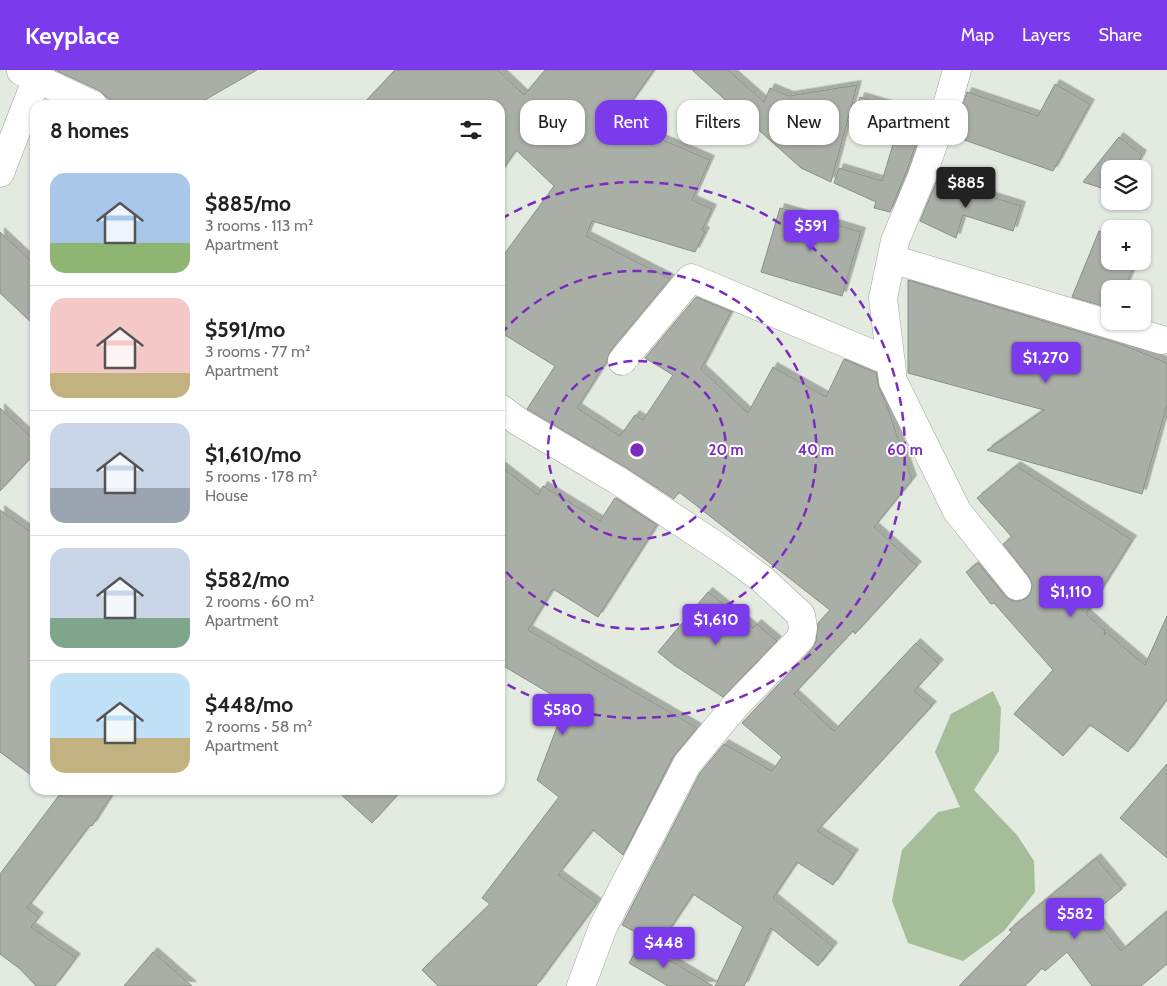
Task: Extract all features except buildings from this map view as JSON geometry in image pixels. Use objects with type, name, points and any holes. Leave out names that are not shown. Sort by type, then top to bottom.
[{"type":"street","points":[[957,70],[948,102],[895,241],[883,298],[894,381],[957,511],[1018,586]]},
{"type":"street","points":[[0,173],[28,74],[83,100]]},
{"type":"street","points":[[892,259],[1162,340]]},
{"type":"street","points":[[622,361],[691,278],[891,362]]},
{"type":"street","points":[[505,412],[616,480],[724,551],[762,579],[801,616],[803,628],[801,638],[736,705],[687,764],[603,927],[581,986]]},
{"type":"shaded area","points":[[993,691],[1001,708],[999,751],[974,790],[1017,835],[1034,861],[1035,892],[1004,931],[963,961],[908,943],[892,901],[902,850],[938,812],[960,807],[935,752],[951,714]]}]
